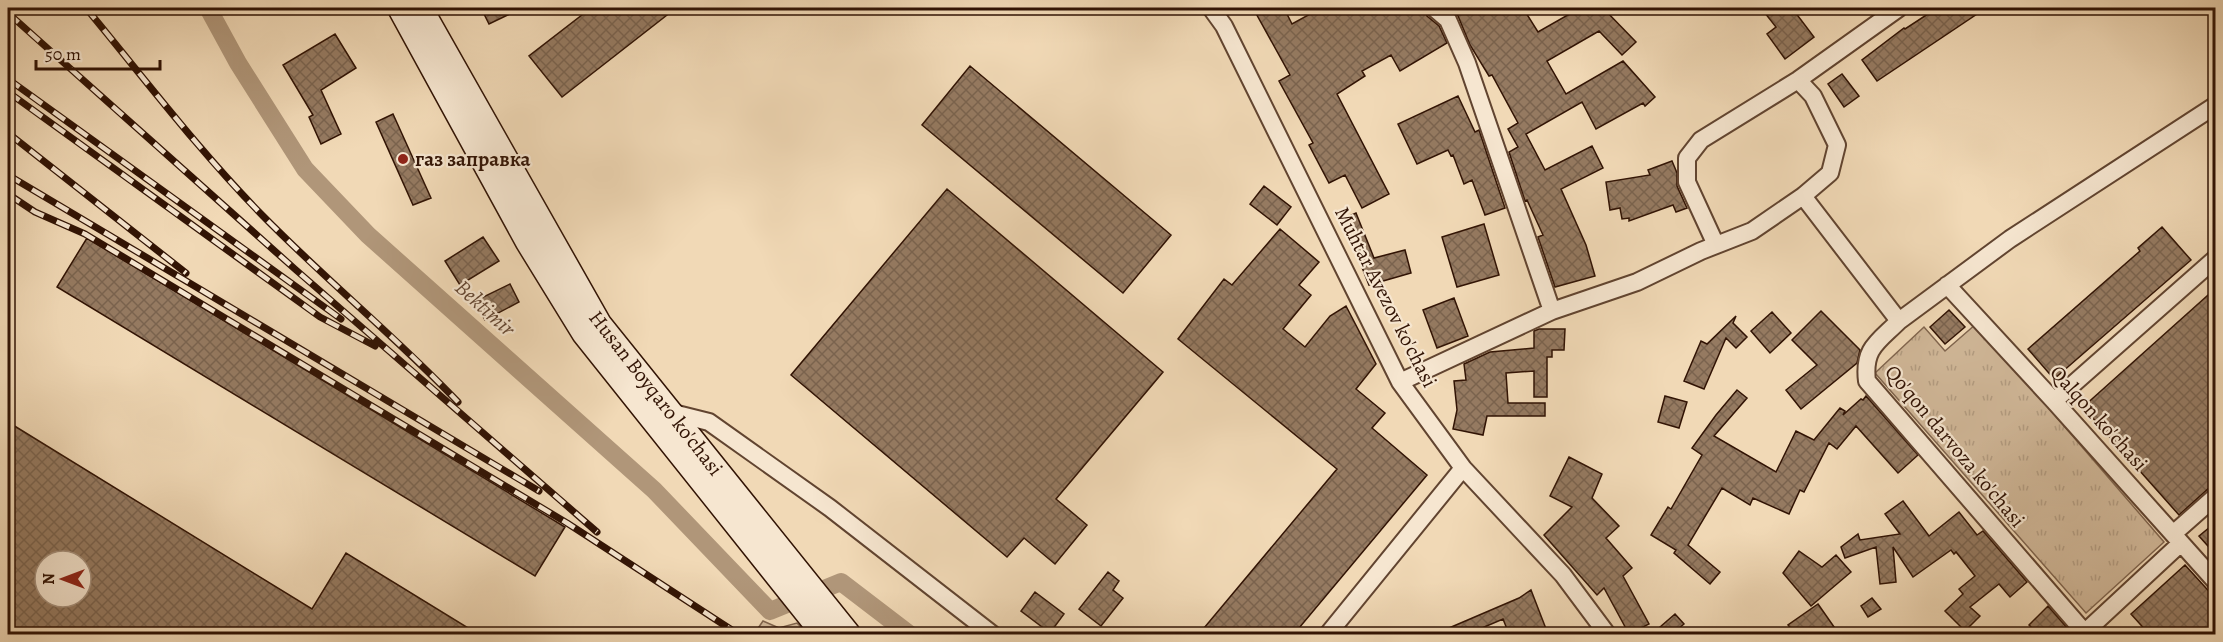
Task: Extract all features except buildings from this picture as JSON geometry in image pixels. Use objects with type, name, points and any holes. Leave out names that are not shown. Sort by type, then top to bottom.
[{"type":"main road","name":"Husan Boyqaro ko'chasi","points":[[400,8],[528,242],[584,333],[832,629]]},
{"type":"main road","name":"Husan Boyqaro ko'chasi","points":[[420,8],[599,324],[669,412],[788,574]]},
{"type":"street","name":"Muhtar Avezov ko'chasi","points":[[1211,8],[1224,26],[1400,382],[1463,468],[1563,575],[1607,634]]},
{"type":"street","points":[[1434,8],[1448,20],[1467,63],[1552,311]]},
{"type":"street","points":[[1716,245],[1688,182],[1687,158],[1701,140],[1798,80],[1899,8]]},
{"type":"street","points":[[1400,382],[1552,311],[1637,282],[1752,231],[1803,196],[1830,173],[1837,145],[1813,96],[1798,80]]},
{"type":"street","name":"Qo'qon darvoza ko'chasi","points":[[2085,634],[1867,381],[1866,368],[1869,351],[1899,321],[2010,239],[2216,105]]},
{"type":"street","points":[[1803,196],[1899,321]]},
{"type":"street","points":[[2054,400],[2216,258]]},
{"type":"street","name":"Qalqon ko'chasi","points":[[1947,285],[2054,400],[2216,582]]},
{"type":"street","points":[[669,412],[710,422],[830,508],[992,634]]},
{"type":"street","points":[[1328,634],[1463,468]]},
{"type":"street","points":[[2085,634],[2216,496]]},
{"type":"green space","points":[[1976,324],[2164,542],[2086,613],[1875,373],[1924,327],[1945,351]]},
{"type":"green space","points":[[763,621],[779,628],[797,623],[808,634],[754,634]]},
{"type":"waterway","name":"Bektimir","points":[[208,8],[238,63],[305,169],[368,235],[654,490],[770,611],[841,582],[909,634]]},
{"type":"railway","points":[[86,8],[194,140],[239,191],[287,240],[458,402]]},
{"type":"railway","points":[[8,13],[296,270],[597,532]]},
{"type":"railway","points":[[8,79],[341,319]]},
{"type":"railway","points":[[8,92],[320,317],[375,346]]},
{"type":"railway","points":[[8,133],[186,273]]},
{"type":"railway","points":[[8,175],[539,491]]},
{"type":"railway","points":[[8,194],[35,212],[85,234],[567,523],[738,634]]},
{"type":"place","name":"газ заправка","points":[[403,159]]}]
